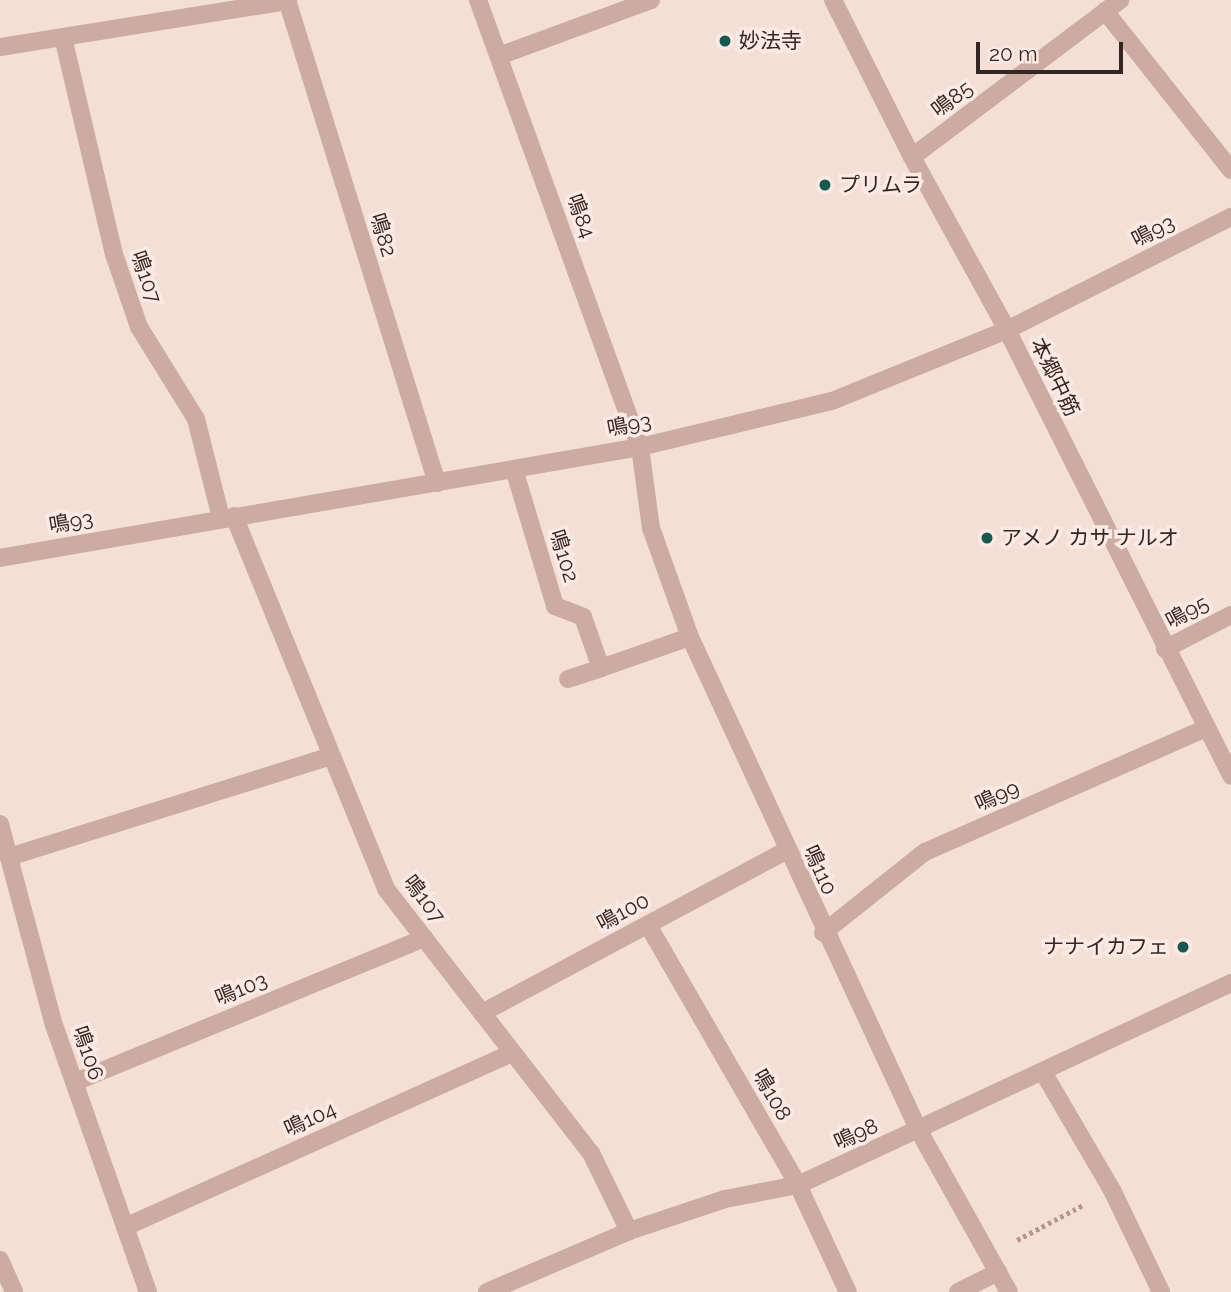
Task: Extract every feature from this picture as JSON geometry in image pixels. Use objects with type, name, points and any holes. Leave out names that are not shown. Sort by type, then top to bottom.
[{"type":"street","points":[[0,47],[288,0]]},
{"type":"street","name":"鳴82","points":[[288,0],[437,483]]},
{"type":"street","name":"鳴84","points":[[478,0],[640,447]]},
{"type":"street","points":[[499,56],[651,0]]},
{"type":"street","name":"本郷中筋","points":[[833,0],[912,157],[1007,331],[1231,776]]},
{"type":"street","name":"鳴85","points":[[912,157],[1120,0]]},
{"type":"street","points":[[1105,11],[1231,170]]},
{"type":"street","name":"鳴107","points":[[63,37],[114,254],[139,327],[197,419],[228,517],[332,756],[386,889],[591,1153],[629,1231]]},
{"type":"street","name":"鳴93","points":[[0,558],[640,447],[832,401],[1007,331],[1231,217]]},
{"type":"street","name":"鳴110","points":[[640,447],[651,528],[690,637],[823,933],[919,1130],[1009,1292]]},
{"type":"street","name":"鳴102","points":[[514,469],[555,606],[583,618],[601,668]]},
{"type":"street","name":"鳴95","points":[[1165,649],[1231,615]]},
{"type":"street","points":[[568,679],[690,637]]},
{"type":"street","name":"鳴99","points":[[823,933],[925,852],[1206,728]]},
{"type":"street","points":[[9,857],[332,756]]},
{"type":"street","name":"鳴106","points":[[0,824],[75,1083],[148,1292]]},
{"type":"street","name":"鳴100","points":[[482,1013],[786,851]]},
{"type":"street","name":"鳴108","points":[[648,925],[798,1185],[848,1292]]},
{"type":"street","name":"鳴103","points":[[75,1083],[425,938]]},
{"type":"street","name":"鳴98","points":[[487,1292],[629,1231],[725,1199],[798,1185],[1231,984]]},
{"type":"street","name":"鳴104","points":[[125,1227],[513,1053]]},
{"type":"street","points":[[1043,1072],[1112,1190],[1161,1292]]},
{"type":"street","points":[[0,1260],[14,1292]]},
{"type":"street","points":[[958,1292],[998,1272]]},
{"type":"path","points":[[988,1255],[1112,1190]]},
{"type":"place","name":"妙法寺","points":[[725,41]]},
{"type":"place","name":"プリムラ","points":[[825,185]]},
{"type":"place","name":"アメノ カサ ナルオ","points":[[987,538]]},
{"type":"place","name":"ナナイカフェ","points":[[1183,947]]}]
